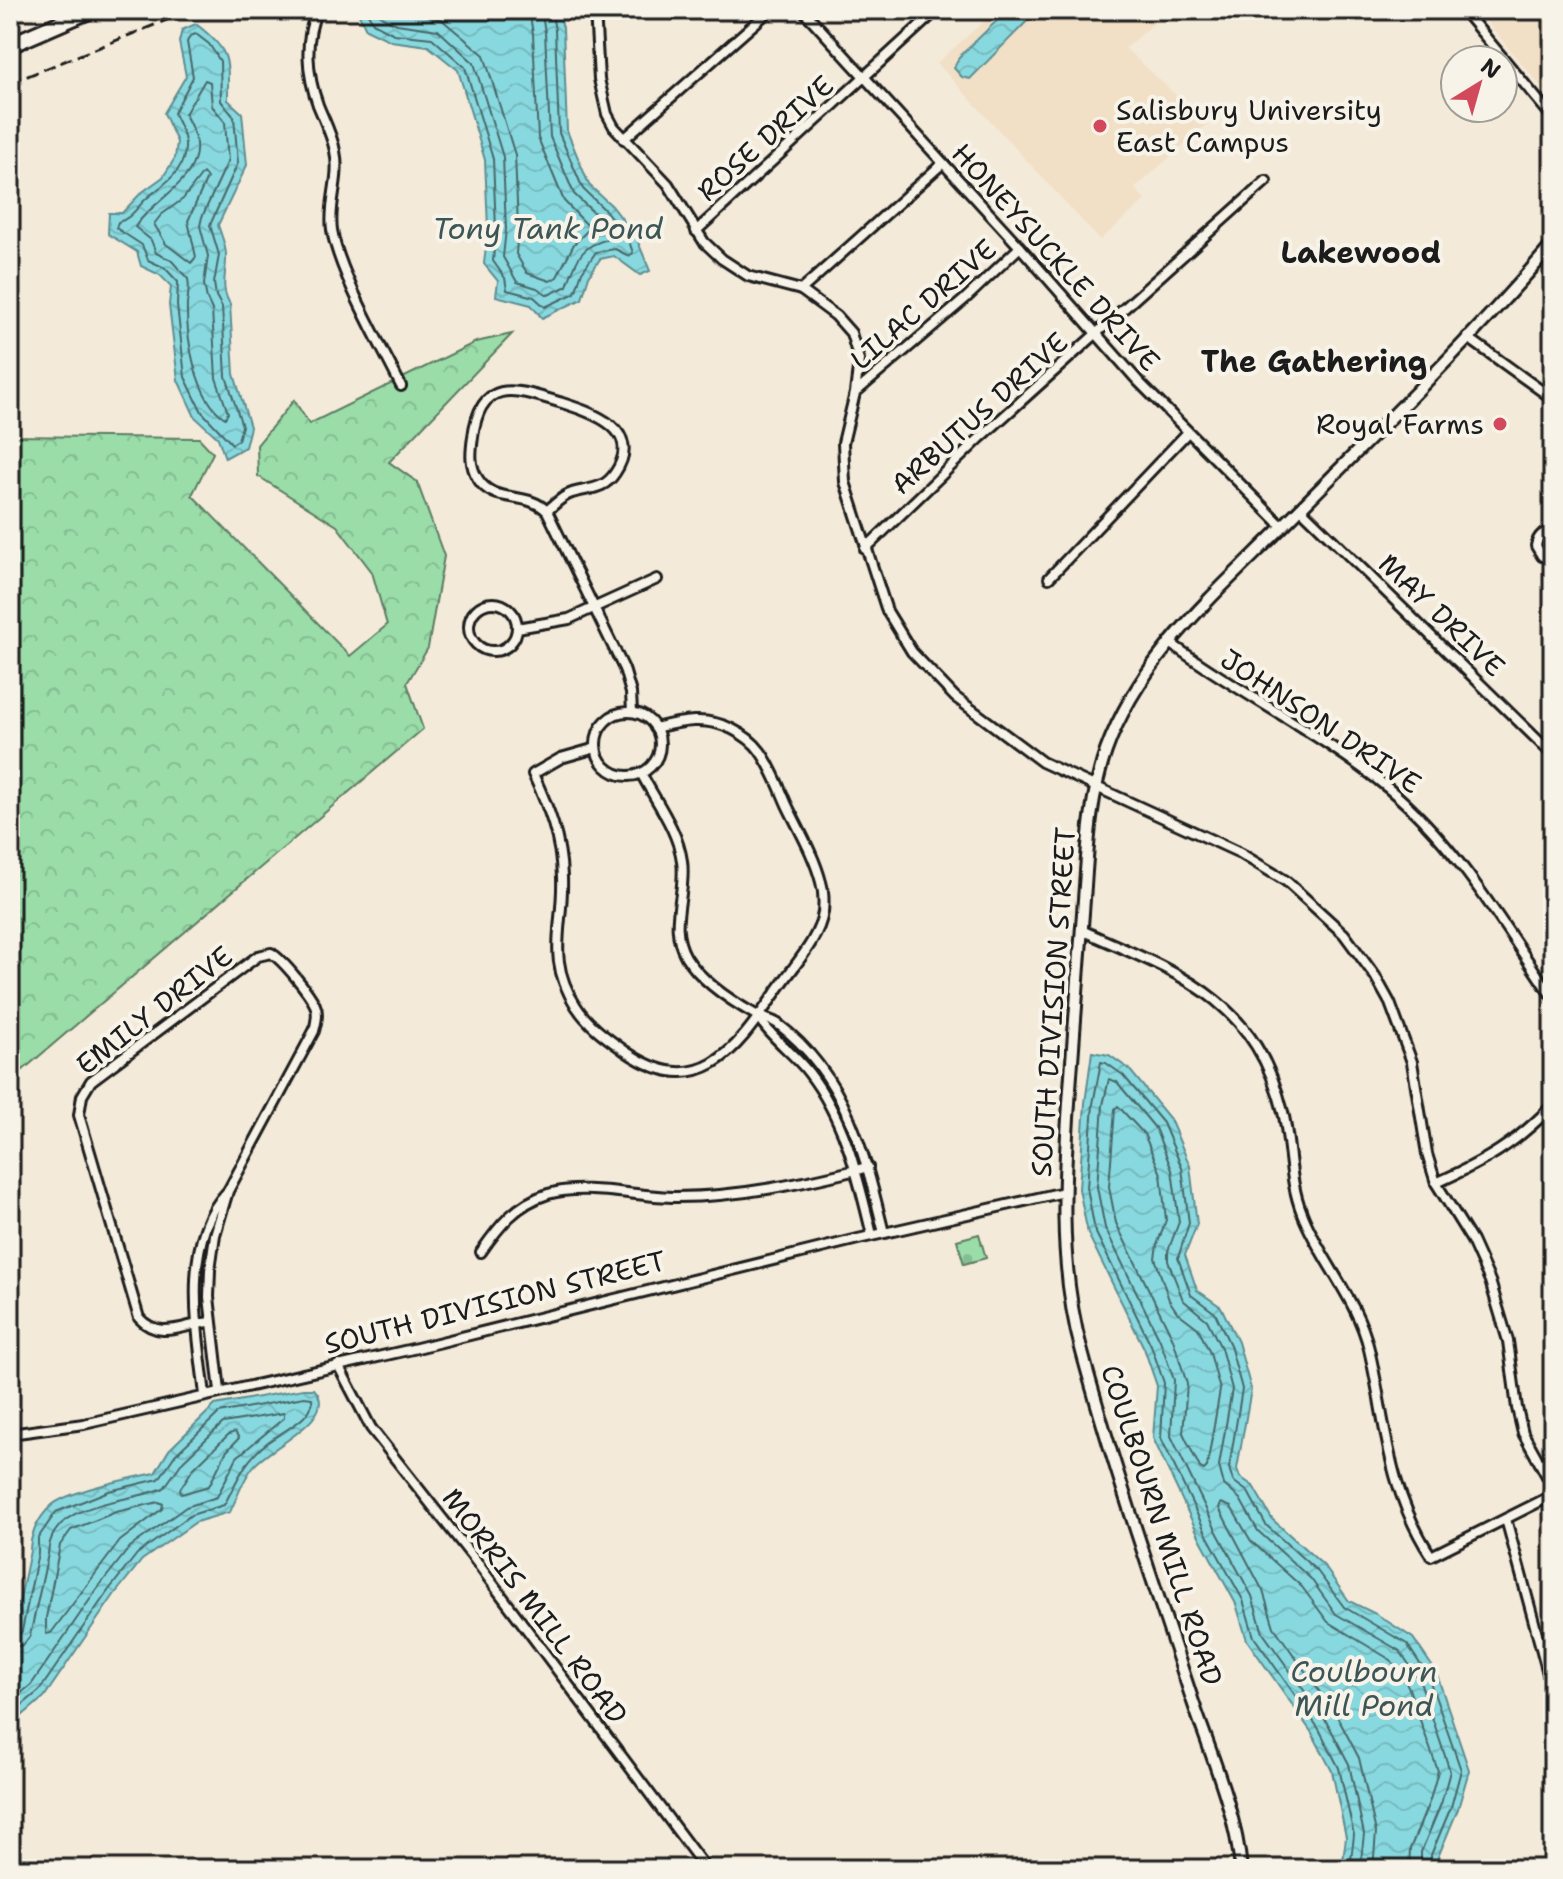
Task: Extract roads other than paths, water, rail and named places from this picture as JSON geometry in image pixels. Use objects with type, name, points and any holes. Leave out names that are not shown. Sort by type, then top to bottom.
[{"type":"main road","points":[[10,45],[91,10]]},
{"type":"street","points":[[317,10],[308,46],[312,84],[335,150],[332,229],[356,295],[401,386]]},
{"type":"street","points":[[595,10],[604,102],[614,127],[668,184],[696,231],[715,253],[736,269],[770,283],[801,290],[826,307],[851,333],[859,360],[843,443],[842,467],[865,549],[887,611],[899,634],[937,680],[1042,762],[1074,778],[1097,785],[1261,865],[1300,892],[1344,934],[1375,976],[1390,1003],[1412,1062],[1427,1154],[1436,1183],[1472,1241],[1490,1281],[1508,1341],[1523,1433],[1552,1485],[1547,1498],[1431,1556],[1401,1500],[1380,1416],[1365,1334],[1311,1238],[1300,1208],[1293,1184],[1284,1116],[1264,1057],[1242,1026],[1205,990],[1153,962],[1081,930]]},
{"type":"street","points":[[624,139],[770,10]]},
{"type":"street","name":"ROSE DRIVE","points":[[696,231],[937,10]]},
{"type":"street","points":[[1463,10],[1553,118]]},
{"type":"street","name":"HONEYSUCKLE DRIVE","points":[[808,12],[1138,381],[1282,526]]},
{"type":"street","points":[[801,290],[943,163]]},
{"type":"street","name":"ARBUTUS DRIVE","points":[[865,549],[980,438],[1266,181]]},
{"type":"street","name":"SOUTH DIVISION STREET","points":[[10,1434],[84,1424],[417,1348],[872,1235],[1064,1192],[1088,845],[1097,785],[1106,752],[1123,711],[1169,642],[1467,337],[1553,244]]},
{"type":"street","name":"LILAC DRIVE","points":[[855,393],[965,299],[1020,247]]},
{"type":"street","points":[[1467,337],[1553,399]]},
{"type":"street","points":[[547,511],[566,496],[597,488],[612,478],[622,456],[620,438],[611,424],[596,414],[520,390],[499,392],[481,407],[474,422],[471,457],[475,475],[496,494],[525,497],[547,511],[629,682],[632,712]]},
{"type":"street","points":[[1049,578],[1188,432]]},
{"type":"street","name":"MAY DRIVE","points":[[1300,508],[1553,755]]},
{"type":"street","points":[[1553,530],[1541,534],[1536,546],[1542,556],[1553,555]]},
{"type":"street","points":[[517,628],[558,622],[595,609],[657,579]]},
{"type":"street","points":[[499,604],[512,613],[517,628],[516,636],[506,648],[491,651],[477,645],[470,624],[477,610],[499,604]]},
{"type":"street","name":"JOHNSON DRIVE","points":[[1169,642],[1198,664],[1371,775],[1415,812],[1464,867],[1553,998]]},
{"type":"street","points":[[632,712],[642,715],[655,728],[659,749],[649,767],[641,773],[621,775],[604,765],[596,748],[597,737],[606,721],[614,715],[632,712]]},
{"type":"street","points":[[596,748],[561,758],[533,774],[552,817],[560,848],[563,879],[557,936],[559,962],[566,987],[586,1020],[646,1064],[674,1071],[702,1068],[718,1061],[739,1044],[809,944],[820,923],[824,899],[816,865],[767,762],[752,742],[731,728],[705,720],[655,728]]},
{"type":"street","points":[[641,773],[674,835],[680,853],[683,872],[676,918],[684,954],[708,982],[758,1017],[774,1021],[785,1030],[825,1074],[847,1111],[868,1167],[884,1233]]},
{"type":"street","name":"EMILY DRIVE","points":[[211,1322],[197,1322],[180,1330],[164,1331],[148,1326],[139,1318],[79,1115],[80,1104],[91,1081],[258,956],[271,953],[281,960],[315,1004],[317,1020],[314,1031],[228,1191],[211,1254],[211,1322],[220,1391]]},
{"type":"street","points":[[758,1017],[767,1031],[803,1065],[842,1128],[857,1170],[872,1235]]},
{"type":"street","points":[[1436,1183],[1482,1163],[1513,1143],[1553,1105]]},
{"type":"street","points":[[1544,1114],[1553,1127]]},
{"type":"street","points":[[481,1252],[503,1222],[518,1208],[561,1191],[585,1190],[653,1197],[723,1195],[774,1188],[868,1167]]},
{"type":"street","name":"EMILY DRIVE","points":[[205,1395],[196,1291],[202,1242],[215,1205],[228,1191]]},
{"type":"street","name":"COULBOURN MILL ROAD","points":[[1064,1192],[1066,1274],[1076,1334],[1100,1417],[1214,1765],[1236,1839],[1241,1869]]},
{"type":"street","name":"MORRIS MILL ROAD","points":[[338,1365],[371,1428],[475,1560],[706,1869]]},
{"type":"street","points":[[1506,1519],[1553,1692]]},
{"type":"water","name":"Tony Tank Pond","points":[[357,10],[558,10],[563,28],[567,131],[589,185],[612,206],[636,237],[650,271],[640,275],[614,256],[600,259],[589,276],[582,299],[542,318],[531,305],[496,296],[498,281],[484,264],[488,228],[485,160],[458,70],[428,46],[391,41],[366,29]]},
{"type":"water","points":[[1008,10],[1038,10],[970,79],[962,77],[954,68],[959,57]]},
{"type":"water","points":[[196,24],[216,41],[225,56],[228,100],[242,113],[247,165],[218,225],[226,254],[224,287],[230,304],[234,374],[250,427],[245,447],[225,458],[218,438],[195,417],[178,380],[169,305],[171,286],[160,275],[141,266],[137,252],[108,234],[109,213],[122,213],[141,193],[163,177],[175,158],[177,142],[164,113],[186,76],[179,42],[182,30]]},
{"type":"water","name":"Coulbourn Mill Pond","points":[[1092,1052],[1109,1055],[1129,1069],[1170,1119],[1190,1166],[1197,1224],[1185,1255],[1197,1290],[1221,1307],[1238,1342],[1251,1389],[1237,1469],[1240,1477],[1253,1486],[1272,1519],[1324,1566],[1349,1601],[1413,1638],[1436,1672],[1469,1770],[1458,1809],[1438,1857],[1439,1869],[1342,1869],[1346,1837],[1332,1771],[1312,1733],[1247,1640],[1236,1604],[1200,1538],[1153,1438],[1157,1386],[1144,1348],[1088,1234],[1079,1189]]},
{"type":"water","points":[[314,1389],[320,1400],[311,1421],[253,1467],[230,1512],[196,1522],[142,1560],[114,1595],[44,1697],[10,1726],[10,1646],[31,1539],[46,1511],[59,1500],[85,1490],[155,1473],[169,1450],[215,1405]]},
{"type":"railway","points":[[10,83],[192,10]]},
{"type":"place","name":"Salisbury University East Campus","points":[[1100,126]]},
{"type":"place","name":"Royal Farms","points":[[1500,424]]},
{"type":"district","name":"Lakewood","points":[[1361,252]]},
{"type":"district","name":"The Gathering","points":[[1314,361]]}]
